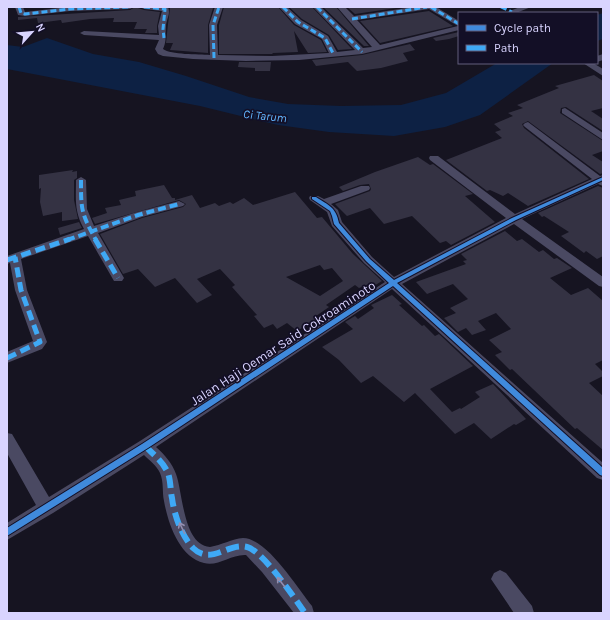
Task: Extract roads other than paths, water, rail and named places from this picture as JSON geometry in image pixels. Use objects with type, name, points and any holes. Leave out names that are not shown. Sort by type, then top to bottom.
[{"type":"street","points":[[19,7],[22,14],[70,9],[130,7]]},
{"type":"street","points":[[144,7],[165,9],[166,13],[162,26],[164,38],[159,49],[161,52],[214,58],[280,59],[362,52],[458,28]]},
{"type":"street","points":[[214,58],[212,33],[216,11],[219,7]]},
{"type":"street","points":[[283,7],[291,16],[325,38],[334,55]]},
{"type":"street","points":[[317,7],[362,52]]},
{"type":"street","points":[[342,7],[378,48]]},
{"type":"street","points":[[352,19],[427,7]]},
{"type":"street","points":[[431,7],[458,23]]},
{"type":"street","points":[[502,7],[510,12],[527,7]]},
{"type":"street","points":[[84,33],[164,38]]},
{"type":"street","points":[[589,64],[603,73]]},
{"type":"street","points":[[565,111],[603,137]]},
{"type":"street","points":[[528,125],[602,180]]},
{"type":"street","points":[[434,158],[514,219],[603,283]]},
{"type":"street","points":[[81,180],[81,209],[83,217],[118,278]]},
{"type":"street","name":"Jalan Haji Oemar Said Cokroaminoto","points":[[7,532],[145,446],[393,283],[514,219],[602,180]]},
{"type":"street","points":[[365,188],[319,201],[332,210],[335,216],[336,224],[358,250],[603,473]]},
{"type":"street","points":[[7,358],[37,346],[40,342],[11,258],[138,215],[179,204]]},
{"type":"street","points":[[7,439],[47,508]]},
{"type":"street","points":[[145,446],[163,464],[168,472],[172,504],[190,544],[199,553],[208,556],[238,546],[249,547],[261,557],[305,613]]},
{"type":"street","points":[[500,579],[525,613]]},
{"type":"water","points":[[603,13],[603,39],[598,41],[598,15]]},
{"type":"water","name":"Ci Tarum","points":[[47,38],[93,54],[139,62],[249,97],[288,104],[341,106],[401,105],[446,93],[495,64],[552,64],[480,115],[445,127],[394,136],[329,132],[278,125],[200,106],[7,69],[7,45],[23,47]]}]
